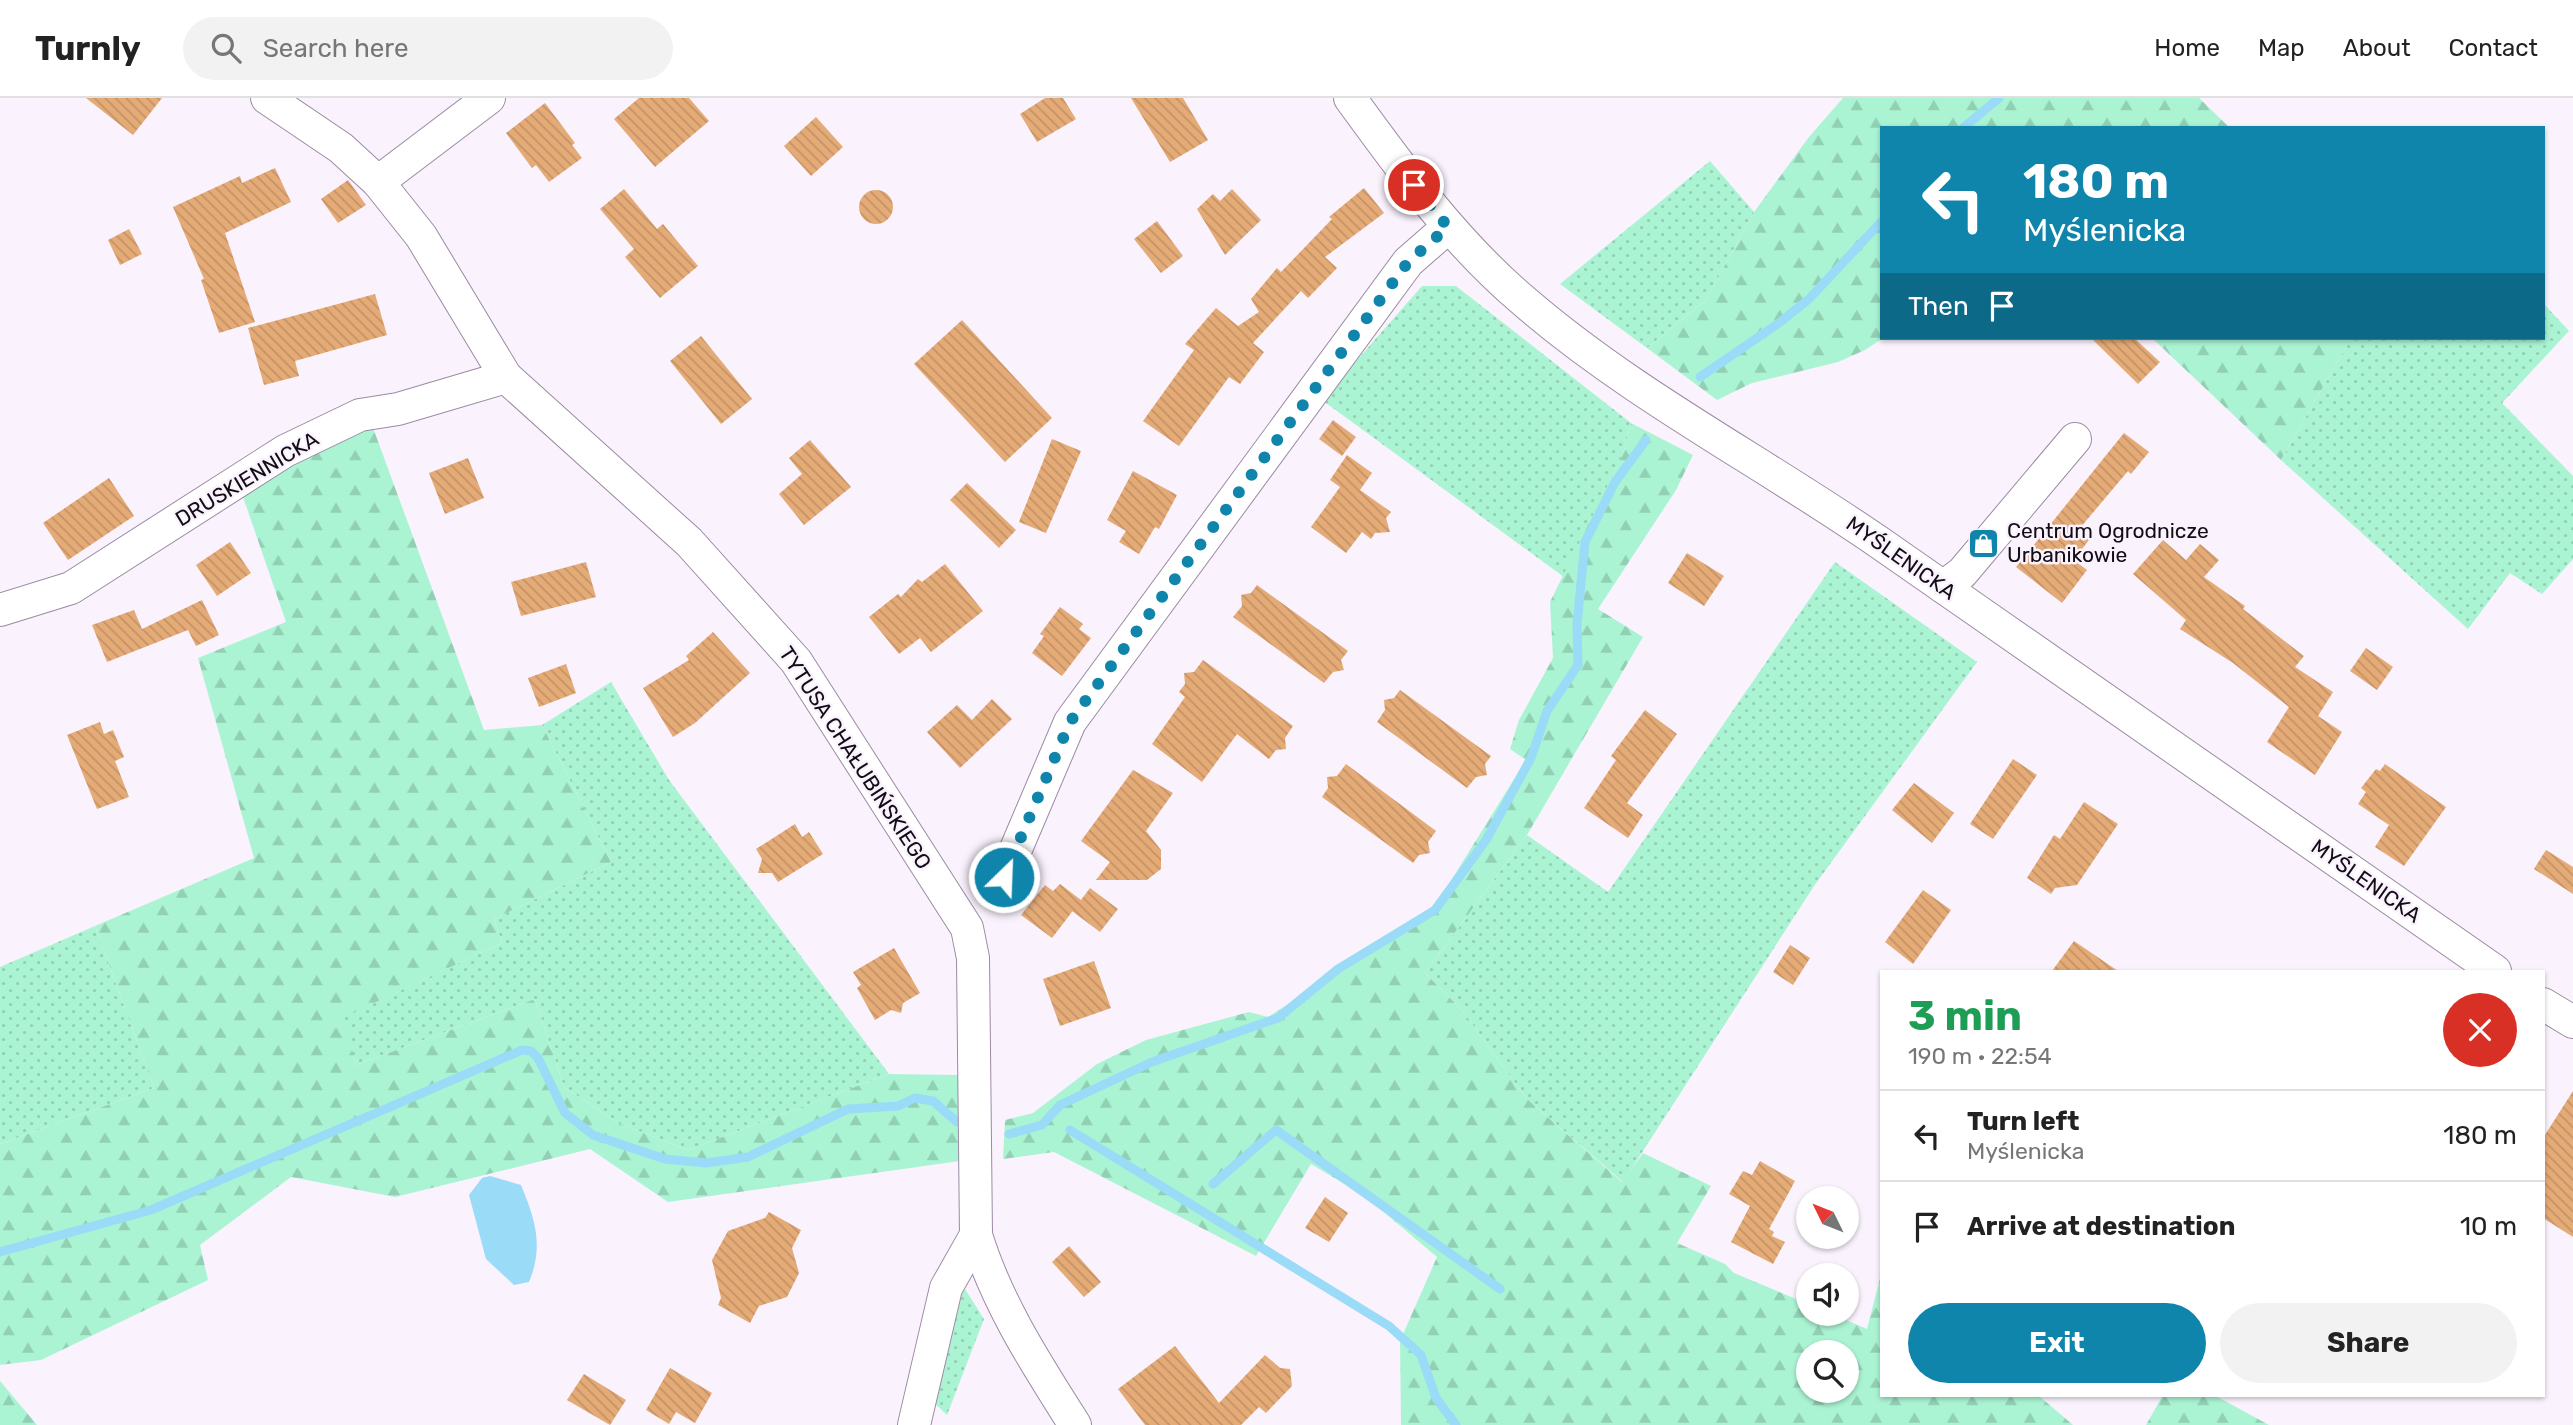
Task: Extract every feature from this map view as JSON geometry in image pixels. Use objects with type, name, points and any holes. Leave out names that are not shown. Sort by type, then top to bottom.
[{"type":"street","name":"TYTUSA CHAŁUBIŃSKIEGO","points":[[267,98],[341,148],[378,181],[421,236],[506,377],[689,542],[796,661],[967,928],[972,958],[976,1235],[1006,1311],[1075,1425]]},
{"type":"street","points":[[378,181],[489,98]]},
{"type":"street","name":"MYŚLENICKA","points":[[1350,98],[1405,174],[1448,227],[1523,301],[1590,355],[1830,509],[2495,970]]},
{"type":"street","points":[[1004,877],[1070,722],[1408,262],[1448,227]]},
{"type":"street","name":"DRUSKIENNICKA","points":[[0,610],[71,588],[285,451],[360,415],[398,409],[506,377]]},
{"type":"street","points":[[1943,587],[1962,573],[2075,439]]},
{"type":"street","points":[[2545,1005],[2573,1022]]},
{"type":"street","points":[[914,1425],[946,1288],[976,1235]]},
{"type":"green space","points":[[1843,98],[2199,98],[2228,126],[1880,126],[1880,340],[1838,362],[1752,383],[1717,400],[1647,348],[1706,300],[1754,212],[1809,137]]},
{"type":"green space","points":[[1710,161],[1754,212],[1706,300],[1647,348],[1560,284]]},
{"type":"green space","points":[[1422,286],[1456,286],[1631,423],[1623,454],[1564,577],[1322,400]]},
{"type":"green space","points":[[2545,305],[2569,331],[2502,403],[2573,476],[2573,559],[2542,594],[2510,573],[2468,629],[2281,460],[2350,340],[2545,340]]},
{"type":"green space","points":[[2154,340],[2350,340],[2281,460]]},
{"type":"green space","points":[[1631,423],[1693,455],[1676,490],[1598,609],[1643,637],[1527,835],[1425,973],[1462,1010],[1527,1099],[1622,1182],[1643,1153],[1711,1186],[1677,1243],[1725,1264],[1734,1273],[1796,1299],[1796,1326],[1859,1326],[1867,1329],[1880,1279],[1880,1397],[2040,1397],[2073,1425],[1401,1425],[1400,1341],[1437,1257],[1366,1197],[1311,1164],[1256,1256],[1054,1152],[1003,1159],[1005,1120],[1033,1113],[1097,1064],[1146,1040],[1249,1012],[1268,1017],[1390,938],[1437,903],[1526,760],[1510,749],[1519,720],[1553,658],[1550,602],[1623,454]]},
{"type":"green space","points":[[372,425],[484,730],[542,725],[611,862],[494,919],[502,943],[344,1017],[356,1065],[535,999],[564,1087],[618,1123],[688,1150],[889,1074],[959,1075],[960,1161],[668,1202],[590,1149],[395,1197],[291,1177],[200,1245],[208,1280],[41,1360],[0,1365],[0,1144],[154,1088],[95,926],[254,858],[198,658],[286,622],[241,491]]},
{"type":"green space","points":[[1835,562],[1977,662],[1814,886],[1623,1182],[1527,1099],[1462,1010],[1425,973],[1527,835],[1608,892]]},
{"type":"green space","points":[[611,682],[669,780],[889,1074],[688,1150],[618,1123],[564,1087],[535,999],[356,1065],[343,1017],[502,943],[494,919],[611,862],[542,725]]},
{"type":"green space","points":[[95,926],[154,1088],[0,1144],[0,967]]},
{"type":"green space","points":[[963,1286],[984,1319],[947,1415],[933,1402]]},
{"type":"green space","points":[[0,1381],[37,1425],[0,1425]]},
{"type":"green space","points":[[2162,1397],[2218,1397],[2269,1425],[2146,1425]]},
{"type":"water","points":[[490,1176],[521,1185],[526,1197],[534,1221],[537,1244],[534,1269],[529,1282],[514,1285],[486,1259],[469,1195],[482,1178]]},
{"type":"building","points":[[86,98],[162,98],[133,135]]},
{"type":"building","points":[[639,98],[689,98],[709,121],[655,167],[614,119]]},
{"type":"building","points":[[1045,98],[1063,98],[1076,119],[1037,142],[1020,114]]},
{"type":"building","points":[[1131,98],[1183,98],[1208,140],[1170,162]]},
{"type":"building","points":[[545,103],[575,143],[572,145],[582,158],[549,182],[536,165],[532,168],[506,133]]},
{"type":"building","points":[[816,117],[843,147],[811,176],[784,146]]},
{"type":"building","points":[[275,168],[291,202],[225,233],[255,322],[219,333],[201,280],[204,279],[173,207],[240,176],[242,183]]},
{"type":"building","points":[[348,180],[366,205],[338,223],[321,199]]},
{"type":"building","points":[[1364,188],[1384,213],[1325,257],[1337,268],[1308,298],[1301,291],[1253,343],[1264,352],[1240,384],[1229,377],[1179,446],[1143,421],[1194,350],[1185,344],[1216,308],[1238,326],[1259,312],[1251,299],[1277,268],[1281,272],[1332,219],[1329,217]]},
{"type":"building","points":[[624,189],[657,229],[663,224],[698,266],[660,298],[625,257],[634,249],[600,209]]},
{"type":"building","points":[[1232,189],[1261,220],[1225,255],[1197,209],[1213,194],[1220,201]]},
{"type":"building","points":[[876,190],[888,195],[893,207],[888,219],[876,224],[864,219],[859,207],[864,195]]},
{"type":"building","points":[[1157,221],[1183,256],[1161,273],[1134,239]]},
{"type":"building","points":[[129,229],[142,254],[120,265],[108,240]]},
{"type":"building","points":[[375,294],[387,335],[295,361],[299,376],[264,385],[248,328]]},
{"type":"building","points":[[962,320],[1052,418],[1005,462],[914,364]]},
{"type":"building","points":[[701,336],[752,399],[721,424],[670,361]]},
{"type":"building","points":[[2093,340],[2136,340],[2160,362],[2138,384]]},
{"type":"building","points":[[1333,420],[1356,437],[1342,456],[1319,439]]},
{"type":"building","points":[[2124,433],[2149,452],[2131,474],[2128,471],[2080,528],[2091,537],[2074,560],[2087,570],[2062,603],[2016,567]]},
{"type":"building","points":[[1052,439],[1081,451],[1046,533],[1019,522]]},
{"type":"building","points":[[810,440],[851,487],[804,525],[779,494],[802,474],[789,458]]},
{"type":"building","points":[[1347,455],[1372,473],[1360,490],[1391,512],[1386,518],[1390,532],[1375,533],[1371,539],[1362,532],[1346,553],[1311,527],[1340,487],[1330,480]]},
{"type":"building","points":[[468,458],[484,498],[445,514],[429,473]]},
{"type":"building","points":[[1133,471],[1177,495],[1159,529],[1155,527],[1139,554],[1119,542],[1126,531],[1107,520]]},
{"type":"building","points":[[109,478],[134,516],[68,560],[43,523]]},
{"type":"building","points":[[967,483],[1016,530],[999,548],[950,500]]},
{"type":"building","points":[[2163,540],[2186,560],[2200,544],[2219,560],[2204,577],[2245,606],[2243,609],[2304,656],[2295,667],[2333,692],[2318,716],[2342,732],[2315,775],[2267,742],[2289,707],[2233,663],[2180,629],[2186,620],[2133,574]]},
{"type":"building","points":[[230,542],[251,573],[217,596],[196,565]]},
{"type":"building","points":[[1687,553],[1724,576],[1704,606],[1668,583]]},
{"type":"building","points":[[586,562],[596,597],[521,616],[511,582]]},
{"type":"building","points":[[945,564],[983,611],[931,652],[920,638],[899,654],[869,617],[898,594],[901,597],[918,579],[922,582]]},
{"type":"building","points":[[1257,585],[1348,651],[1341,660],[1344,670],[1333,672],[1324,683],[1233,617],[1242,606],[1241,595],[1251,593]]},
{"type":"building","points":[[202,600],[219,635],[196,646],[188,630],[107,662],[92,625],[134,610],[142,629]]},
{"type":"building","points":[[1060,607],[1083,624],[1079,629],[1091,638],[1062,676],[1032,653],[1044,636],[1040,634]]},
{"type":"building","points":[[713,632],[750,673],[695,723],[673,737],[643,688],[689,660],[686,656]]},
{"type":"building","points":[[2366,648],[2393,667],[2377,690],[2350,671]]},
{"type":"building","points":[[1203,660],[1293,726],[1285,738],[1286,749],[1276,750],[1269,759],[1237,734],[1202,782],[1152,744],[1185,697],[1179,692],[1185,684],[1184,673],[1194,672]]},
{"type":"building","points":[[566,664],[576,693],[539,707],[528,678]]},
{"type":"building","points":[[1400,690],[1491,756],[1485,764],[1487,775],[1476,777],[1467,788],[1377,722],[1385,710],[1384,700],[1394,698]]},
{"type":"building","points":[[992,699],[1012,719],[960,768],[927,732],[957,705],[972,720]]},
{"type":"building","points":[[1645,710],[1677,734],[1627,803],[1643,815],[1628,838],[1584,808],[1616,760],[1611,756]]},
{"type":"building","points":[[100,722],[104,734],[113,730],[124,757],[115,761],[129,797],[97,809],[67,735]]},
{"type":"building","points":[[2013,759],[2037,775],[1993,839],[1970,824]]},
{"type":"building","points":[[1346,764],[1436,831],[1428,842],[1430,853],[1419,855],[1413,863],[1322,797],[1328,788],[1327,777],[1337,776]]},
{"type":"building","points":[[2385,764],[2446,807],[2404,866],[2375,847],[2389,825],[2358,804],[2366,792],[2361,788],[2376,769],[2380,771]]},
{"type":"building","points":[[1133,770],[1173,793],[1146,831],[1161,850],[1161,869],[1147,880],[1096,880],[1110,862],[1081,841]]},
{"type":"building","points":[[1914,783],[1954,813],[1932,843],[1892,810]]},
{"type":"building","points":[[2084,802],[2118,824],[2077,885],[2055,888],[2051,894],[2027,878],[2054,835],[2060,839]]},
{"type":"building","points":[[795,824],[802,837],[809,832],[823,854],[778,882],[772,873],[758,873],[762,859],[756,849]]},
{"type":"building","points":[[2546,850],[2573,867],[2573,894],[2534,869]]},
{"type":"building","points":[[1060,884],[1081,900],[1090,888],[1118,909],[1100,932],[1072,911],[1052,938],[1021,915],[1045,885],[1053,891]]},
{"type":"building","points":[[1923,890],[1951,910],[1913,964],[1885,942]]},
{"type":"building","points":[[2074,941],[2117,970],[2053,970]]},
{"type":"building","points":[[1790,945],[1810,958],[1793,985],[1773,972]]},
{"type":"building","points":[[894,948],[920,993],[903,1003],[901,1013],[891,1010],[875,1020],[857,988],[861,985],[853,972]]},
{"type":"building","points":[[1094,961],[1111,1008],[1060,1026],[1043,979]]},
{"type":"building","points":[[2573,1091],[2573,1237],[2545,1219],[2545,1135]]},
{"type":"building","points":[[1760,1161],[1795,1181],[1769,1229],[1774,1232],[1772,1236],[1785,1242],[1773,1264],[1731,1242],[1750,1206],[1729,1194],[1743,1171],[1752,1175]]},
{"type":"building","points":[[1325,1197],[1348,1213],[1329,1242],[1305,1228]]},
{"type":"building","points":[[769,1212],[801,1230],[792,1248],[799,1273],[787,1297],[759,1306],[750,1323],[718,1305],[721,1298],[712,1260],[728,1231],[765,1218]]},
{"type":"building","points":[[1069,1246],[1101,1282],[1084,1297],[1052,1262]]},
{"type":"building","points":[[1175,1346],[1219,1403],[1265,1355],[1280,1368],[1290,1369],[1292,1386],[1266,1413],[1259,1407],[1241,1425],[1145,1425],[1118,1389]]},
{"type":"building","points":[[670,1368],[712,1393],[695,1423],[676,1412],[669,1424],[646,1410]]},
{"type":"building","points":[[584,1374],[626,1400],[610,1425],[567,1400]]},
{"type":"waterway","points":[[1965,126],[1999,98]]},
{"type":"waterway","points":[[1700,377],[1809,299],[1880,223]]},
{"type":"waterway","points":[[1009,1134],[1042,1125],[1060,1105],[1152,1062],[1278,1018],[1338,969],[1435,910],[1486,840],[1531,758],[1547,711],[1578,665],[1577,624],[1585,542],[1615,482],[1646,440]]},
{"type":"waterway","points":[[0,1252],[151,1210],[522,1050],[531,1051],[538,1058],[565,1113],[593,1135],[665,1159],[706,1163],[748,1157],[848,1109],[898,1106],[915,1098],[933,1101],[957,1122]]},
{"type":"waterway","points":[[1070,1130],[1389,1326],[1421,1355],[1436,1398],[1456,1425]]},
{"type":"waterway","points":[[1213,1184],[1276,1130],[1500,1289]]},
{"type":"place","name":"Centrum Ogrodnicze Urbanikowie","points":[[1984,543]]},
{"type":"route","points":[[1004,877],[1070,722],[1408,262],[1448,227],[1414,185]]}]
